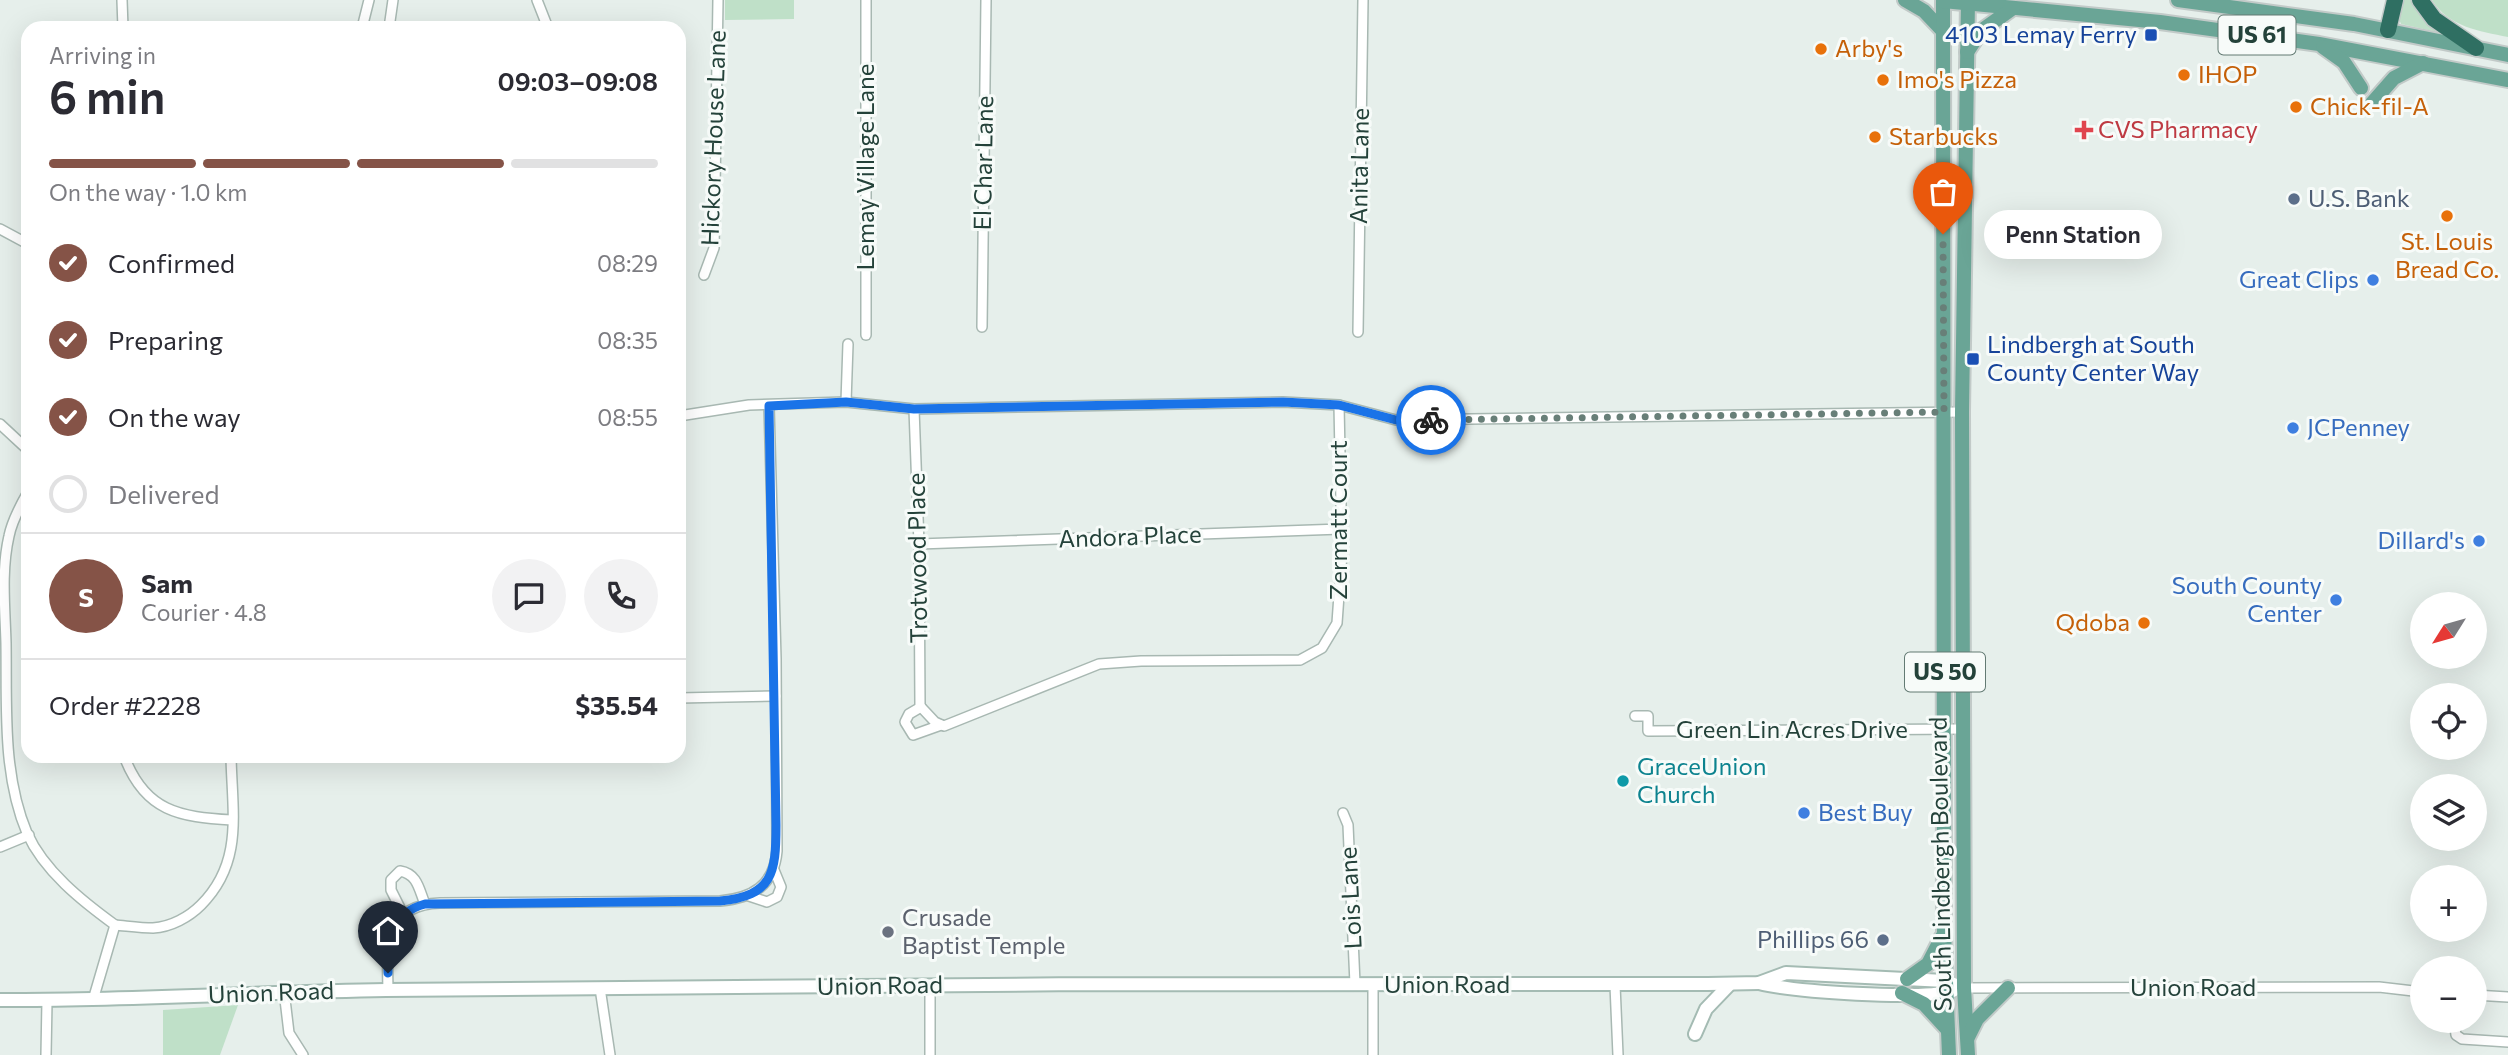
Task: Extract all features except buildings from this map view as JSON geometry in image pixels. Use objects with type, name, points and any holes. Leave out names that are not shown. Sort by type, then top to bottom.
[{"type":"highway","points":[[2388,30],[2395,0]]},
{"type":"highway","points":[[2420,0],[2434,19],[2476,48]]},
{"type":"main road","points":[[1905,0],[1924,11],[1942,30]]},
{"type":"main road","points":[[1939,0],[1968,2]]},
{"type":"main road","name":"South Lindbergh Boulevard","points":[[1939,0],[1942,30],[1944,932],[1949,1055]]},
{"type":"main road","name":"US 61","points":[[2178,0],[2388,30],[2508,55]]},
{"type":"main road","name":"South Lindbergh Boulevard","points":[[1968,2],[1962,412],[1964,988],[1968,1055]]},
{"type":"main road","name":"US 61","points":[[1968,2],[2160,22],[2319,44],[2508,80]]},
{"type":"main road","points":[[1967,53],[1981,31],[2013,8]]},
{"type":"main road","points":[[2319,44],[2344,62],[2361,88]]},
{"type":"main road","points":[[2372,103],[2394,78],[2423,62]]},
{"type":"main road","points":[[1944,932],[1928,964],[1905,986],[1947,1029]]},
{"type":"main road","name":"Union Road","points":[[0,1000],[93,1000],[388,990],[930,985],[1759,983],[1787,990],[1905,986],[1964,988]]},
{"type":"main road","points":[[1695,1034],[1706,1009],[1730,984]]},
{"type":"main road","points":[[1967,1039],[1977,1019],[2008,988]]},
{"type":"street","points":[[122,0],[123,21]]},
{"type":"street","points":[[364,21],[369,0]]},
{"type":"street","points":[[390,21],[393,0]]},
{"type":"street","points":[[537,0],[545,21]]},
{"type":"street","name":"Hickory House Lane","points":[[704,275],[714,248],[718,0]]},
{"type":"street","name":"Lemay Village Lane","points":[[866,0],[866,335]]},
{"type":"street","name":"El Char Lane","points":[[982,327],[986,0]]},
{"type":"street","name":"Anita Lane","points":[[1358,332],[1363,0]]},
{"type":"street","points":[[0,229],[21,240]]},
{"type":"street","points":[[846,402],[848,344]]},
{"type":"street","points":[[686,415],[748,405],[846,402],[914,409],[1111,403],[1283,402],[1339,405],[1396,420],[1962,412]]},
{"type":"street","name":"Zermatt Court","points":[[941,724],[1099,664],[1141,661],[1300,660],[1322,648],[1337,623],[1342,588],[1339,405]]},
{"type":"street","points":[[749,896],[767,902],[777,897],[781,887],[774,870],[776,696],[769,406]]},
{"type":"street","name":"Trotwood Place","points":[[914,409],[921,707],[909,714],[905,722],[908,732],[922,734],[941,724]]},
{"type":"street","points":[[0,424],[21,444]]},
{"type":"street","points":[[21,508],[9,535],[4,565],[9,763],[17,805],[29,835],[56,874],[90,907],[115,925],[153,928],[170,925],[197,909],[220,883],[231,857],[231,763]]},
{"type":"street","name":"Andora Place","points":[[919,544],[1341,529]]},
{"type":"street","points":[[686,698],[776,696]]},
{"type":"street","points":[[921,707],[930,718],[941,724]]},
{"type":"street","name":"Green Lin Acres Drive","points":[[1635,716],[1648,716],[1648,731],[1963,729]]},
{"type":"street","points":[[127,763],[148,794],[165,808],[187,817],[232,820]]},
{"type":"street","name":"Lois Lane","points":[[1343,813],[1348,825],[1355,984]]},
{"type":"street","points":[[0,847],[29,835]]},
{"type":"street","points":[[388,990],[388,943],[403,914],[425,904],[720,901],[749,896],[762,887],[774,870]]},
{"type":"street","points":[[403,914],[391,890],[391,880],[400,871],[411,874],[416,880],[425,904]]},
{"type":"street","points":[[93,1000],[115,925]]},
{"type":"street","points":[[930,985],[930,1055]]},
{"type":"street","points":[[1373,985],[1373,1055]]},
{"type":"street","points":[[1615,985],[1618,1055]]},
{"type":"street","name":"Union Road","points":[[1964,988],[2379,987],[2410,991]]},
{"type":"street","points":[[600,988],[610,1055]]},
{"type":"street","points":[[284,992],[289,1033],[303,1055]]},
{"type":"street","points":[[2487,996],[2508,997]]},
{"type":"street","points":[[46,1055],[47,1001]]},
{"type":"street","points":[[2456,1033],[2462,1039],[2508,1042]]},
{"type":"green space","points":[[725,0],[794,0],[794,19],[725,20]]},
{"type":"green space","points":[[2402,0],[2414,0],[2438,29],[2437,32],[2401,24],[2399,19]]},
{"type":"green space","points":[[2432,0],[2508,0],[2508,37],[2476,30],[2456,22]]},
{"type":"green space","points":[[238,1005],[220,1055],[163,1055],[163,1010]]},
{"type":"way so far","points":[[1431,420],[1944,412],[1943,234]]},
{"type":"place","name":"4103 Lemay Ferry","points":[[2151,35]]},
{"type":"place","name":"Arby's","points":[[1821,49]]},
{"type":"place","name":"IHOP","points":[[2184,75]]},
{"type":"place","name":"Imo's Pizza","points":[[1883,80]]},
{"type":"place","name":"Chick-fil-A","points":[[2296,107]]},
{"type":"place","name":"CVS Pharmacy","points":[[2084,130]]},
{"type":"place","name":"Starbucks","points":[[1875,137]]},
{"type":"place","name":"U.S. Bank","points":[[2294,199]]},
{"type":"place","name":"St. Louis Bread Co.","points":[[2447,216]]},
{"type":"place","name":"Penn Station","points":[[1943,234]]},
{"type":"place","name":"Great Clips","points":[[2373,280]]},
{"type":"place","name":"Lindbergh at South County Center Way","points":[[1973,359]]},
{"type":"place","name":"JCPenney","points":[[2293,428]]},
{"type":"place","name":"Dillard's","points":[[2479,541]]},
{"type":"place","name":"South County Center","points":[[2336,600]]},
{"type":"place","name":"Qdoba","points":[[2144,623]]},
{"type":"place","name":"GraceUnion Church","points":[[1623,781]]},
{"type":"place","name":"Best Buy","points":[[1804,813]]},
{"type":"place","name":"Crusade Baptist Temple","points":[[888,932]]},
{"type":"place","name":"Phillips 66","points":[[1883,940]]},
{"type":"route","points":[[388,973],[388,943],[392,930],[403,914],[425,904],[720,901],[741,899],[753,894],[771,877],[776,851],[776,659],[769,406],[846,402],[914,409],[1098,403],[1283,402],[1339,405],[1396,420],[1431,420]]}]
